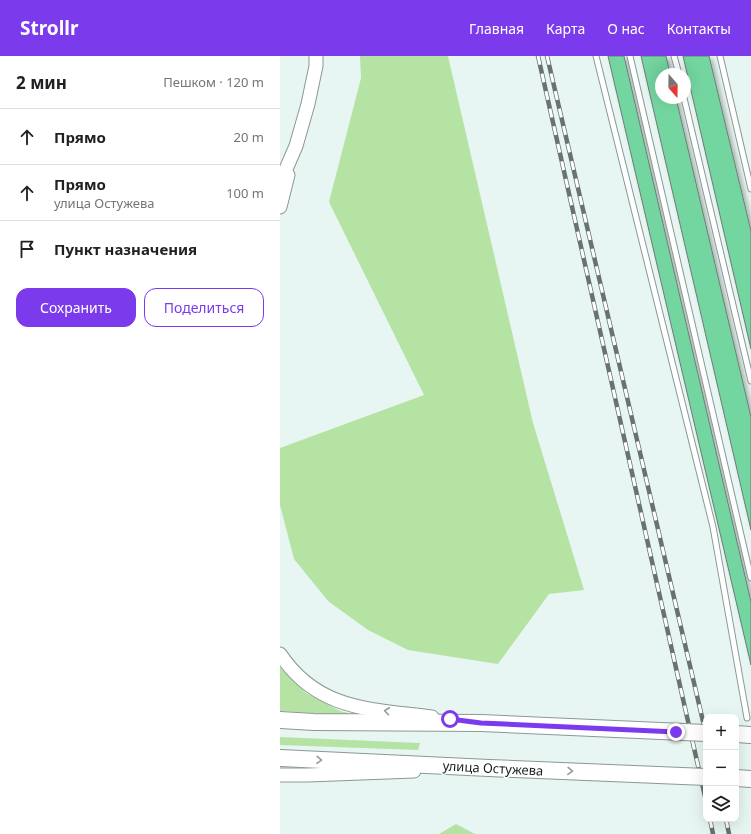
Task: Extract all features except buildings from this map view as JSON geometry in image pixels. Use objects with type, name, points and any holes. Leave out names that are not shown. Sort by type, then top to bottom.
[{"type":"main road","points":[[280,720],[314,722],[481,723],[703,733]]},
{"type":"main road","points":[[739,734],[751,735]]},
{"type":"main road","name":"улица Остужева","points":[[280,758],[703,777]]},
{"type":"main road","points":[[739,778],[751,779]]},
{"type":"street","points":[[280,207],[308,104],[316,56]]},
{"type":"street","points":[[280,172],[296,146]]},
{"type":"street","points":[[280,183],[296,146]]},
{"type":"street","points":[[280,654],[301,679],[326,696],[341,703],[372,709],[481,723]]},
{"type":"street","points":[[280,775],[489,768]]},
{"type":"lane","points":[[596,56],[713,527],[747,718]]},
{"type":"lane","points":[[630,56],[751,578]]},
{"type":"lane","points":[[674,56],[677,68]]},
{"type":"lane","points":[[720,56],[751,189]]},
{"type":"lane","points":[[685,104],[751,381]]},
{"type":"green space","points":[[360,56],[448,56],[533,423],[584,590],[549,594],[498,664],[408,650],[368,630],[328,601],[294,559],[280,505],[280,448],[424,395],[329,202],[361,78]]},
{"type":"green space","points":[[280,667],[306,693],[340,711],[360,716],[280,711]]},
{"type":"green space","points":[[280,737],[420,743],[418,750],[280,745]]},
{"type":"green space","points":[[456,824],[475,834],[439,834]]},
{"type":"railway","points":[[538,56],[703,788]]},
{"type":"railway","points":[[547,56],[703,721]]},
{"type":"railway","points":[[711,822],[713,834]]},
{"type":"railway","points":[[727,822],[729,834]]},
{"type":"route","points":[[450,719],[481,723],[676,732]]}]
